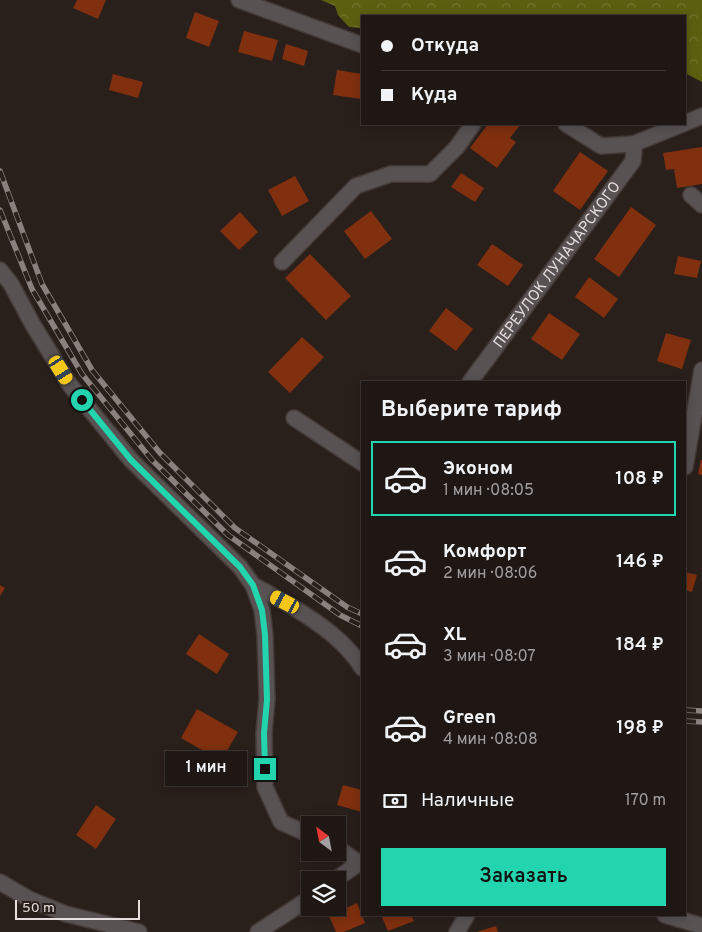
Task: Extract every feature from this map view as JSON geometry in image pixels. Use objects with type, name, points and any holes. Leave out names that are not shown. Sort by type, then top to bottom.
[{"type":"street","points":[[239,0],[361,45]]},
{"type":"street","points":[[686,122],[702,116]]},
{"type":"street","points":[[282,262],[356,186],[391,174],[430,174],[457,147],[472,125]]},
{"type":"street","points":[[568,125],[602,146],[633,144],[679,125]]},
{"type":"street","name":"ПЕРЕУЛОК ЛУНАЧАРСКОГО","points":[[471,381],[633,162],[633,144]]},
{"type":"street","points":[[0,270],[11,284],[33,325],[70,385],[131,460],[240,567],[253,585],[262,610],[265,635],[267,700],[264,733],[265,788],[281,822],[301,831]]},
{"type":"street","points":[[686,461],[702,370]]},
{"type":"street","points":[[294,418],[361,462]]},
{"type":"street","points":[[253,585],[285,602],[337,639],[356,658],[361,666]]},
{"type":"street","points":[[346,853],[361,862],[346,872]]},
{"type":"street","points":[[0,882],[29,899],[66,914],[139,932]]},
{"type":"street","points":[[258,932],[301,904]]},
{"type":"street","points":[[457,932],[466,916]]},
{"type":"street","points":[[668,916],[702,926]]},
{"type":"green space","points":[[321,0],[702,0],[702,82],[686,74],[686,15],[361,15],[361,28],[349,27],[338,15],[335,6]]},
{"type":"building","points":[[77,0],[106,0],[98,19],[73,8]]},
{"type":"building","points":[[195,12],[219,21],[209,47],[186,38]]},
{"type":"building","points":[[244,31],[278,40],[272,61],[238,52]]},
{"type":"building","points":[[286,44],[308,51],[304,66],[282,59]]},
{"type":"building","points":[[337,70],[361,74],[361,99],[333,95]]},
{"type":"building","points":[[113,74],[143,82],[138,98],[109,90]]},
{"type":"building","points":[[487,125],[520,125],[510,138],[516,142],[497,168],[470,148]]},
{"type":"building","points":[[702,147],[702,184],[677,188],[674,169],[666,170],[663,153]]},
{"type":"building","points":[[580,152],[608,171],[580,210],[553,191]]},
{"type":"building","points":[[461,173],[484,188],[475,202],[451,187]]},
{"type":"building","points":[[295,176],[309,201],[282,216],[268,190]]},
{"type":"building","points":[[631,207],[656,225],[619,277],[594,259]]},
{"type":"building","points":[[371,211],[392,239],[365,259],[344,231]]},
{"type":"building","points":[[240,212],[258,232],[239,250],[220,231]]},
{"type":"building","points":[[492,244],[523,265],[508,286],[477,265]]},
{"type":"building","points":[[310,254],[351,296],[326,320],[285,278]]},
{"type":"building","points":[[678,256],[701,261],[697,278],[674,274]]},
{"type":"building","points":[[589,277],[618,299],[604,318],[575,297]]},
{"type":"building","points":[[446,308],[473,329],[456,351],[429,331]]},
{"type":"building","points":[[549,313],[580,334],[562,360],[531,339]]},
{"type":"building","points":[[666,333],[691,340],[682,369],[657,361]]},
{"type":"building","points":[[302,337],[324,357],[290,393],[268,372]]},
{"type":"building","points":[[702,460],[702,475],[698,474]]},
{"type":"building","points":[[686,572],[697,575],[692,592],[686,590]]},
{"type":"building","points":[[0,585],[5,588],[0,596]]},
{"type":"building","points":[[199,634],[229,654],[217,674],[186,654]]},
{"type":"building","points":[[197,709],[238,732],[221,761],[181,738]]},
{"type":"building","points":[[343,785],[361,790],[361,812],[337,805]]},
{"type":"building","points":[[96,805],[116,819],[96,849],[76,835]]},
{"type":"building","points":[[357,903],[365,923],[344,932],[336,932],[329,916],[346,916],[346,908]]},
{"type":"building","points":[[381,916],[412,916],[414,921],[388,931]]},
{"type":"building","points":[[496,926],[498,932],[477,932]]},
{"type":"railway","points":[[0,171],[42,284],[92,370],[160,453],[235,528],[347,607],[361,614]]},
{"type":"railway","points":[[0,210],[32,289],[82,374],[152,460],[228,535],[340,615],[361,626]]},
{"type":"railway","points":[[686,710],[702,711]]},
{"type":"railway","points":[[686,721],[702,722]]},
{"type":"route","points":[[82,400],[131,460],[213,538],[240,567],[253,585],[262,610],[265,635],[267,700],[264,733],[265,769]]}]
